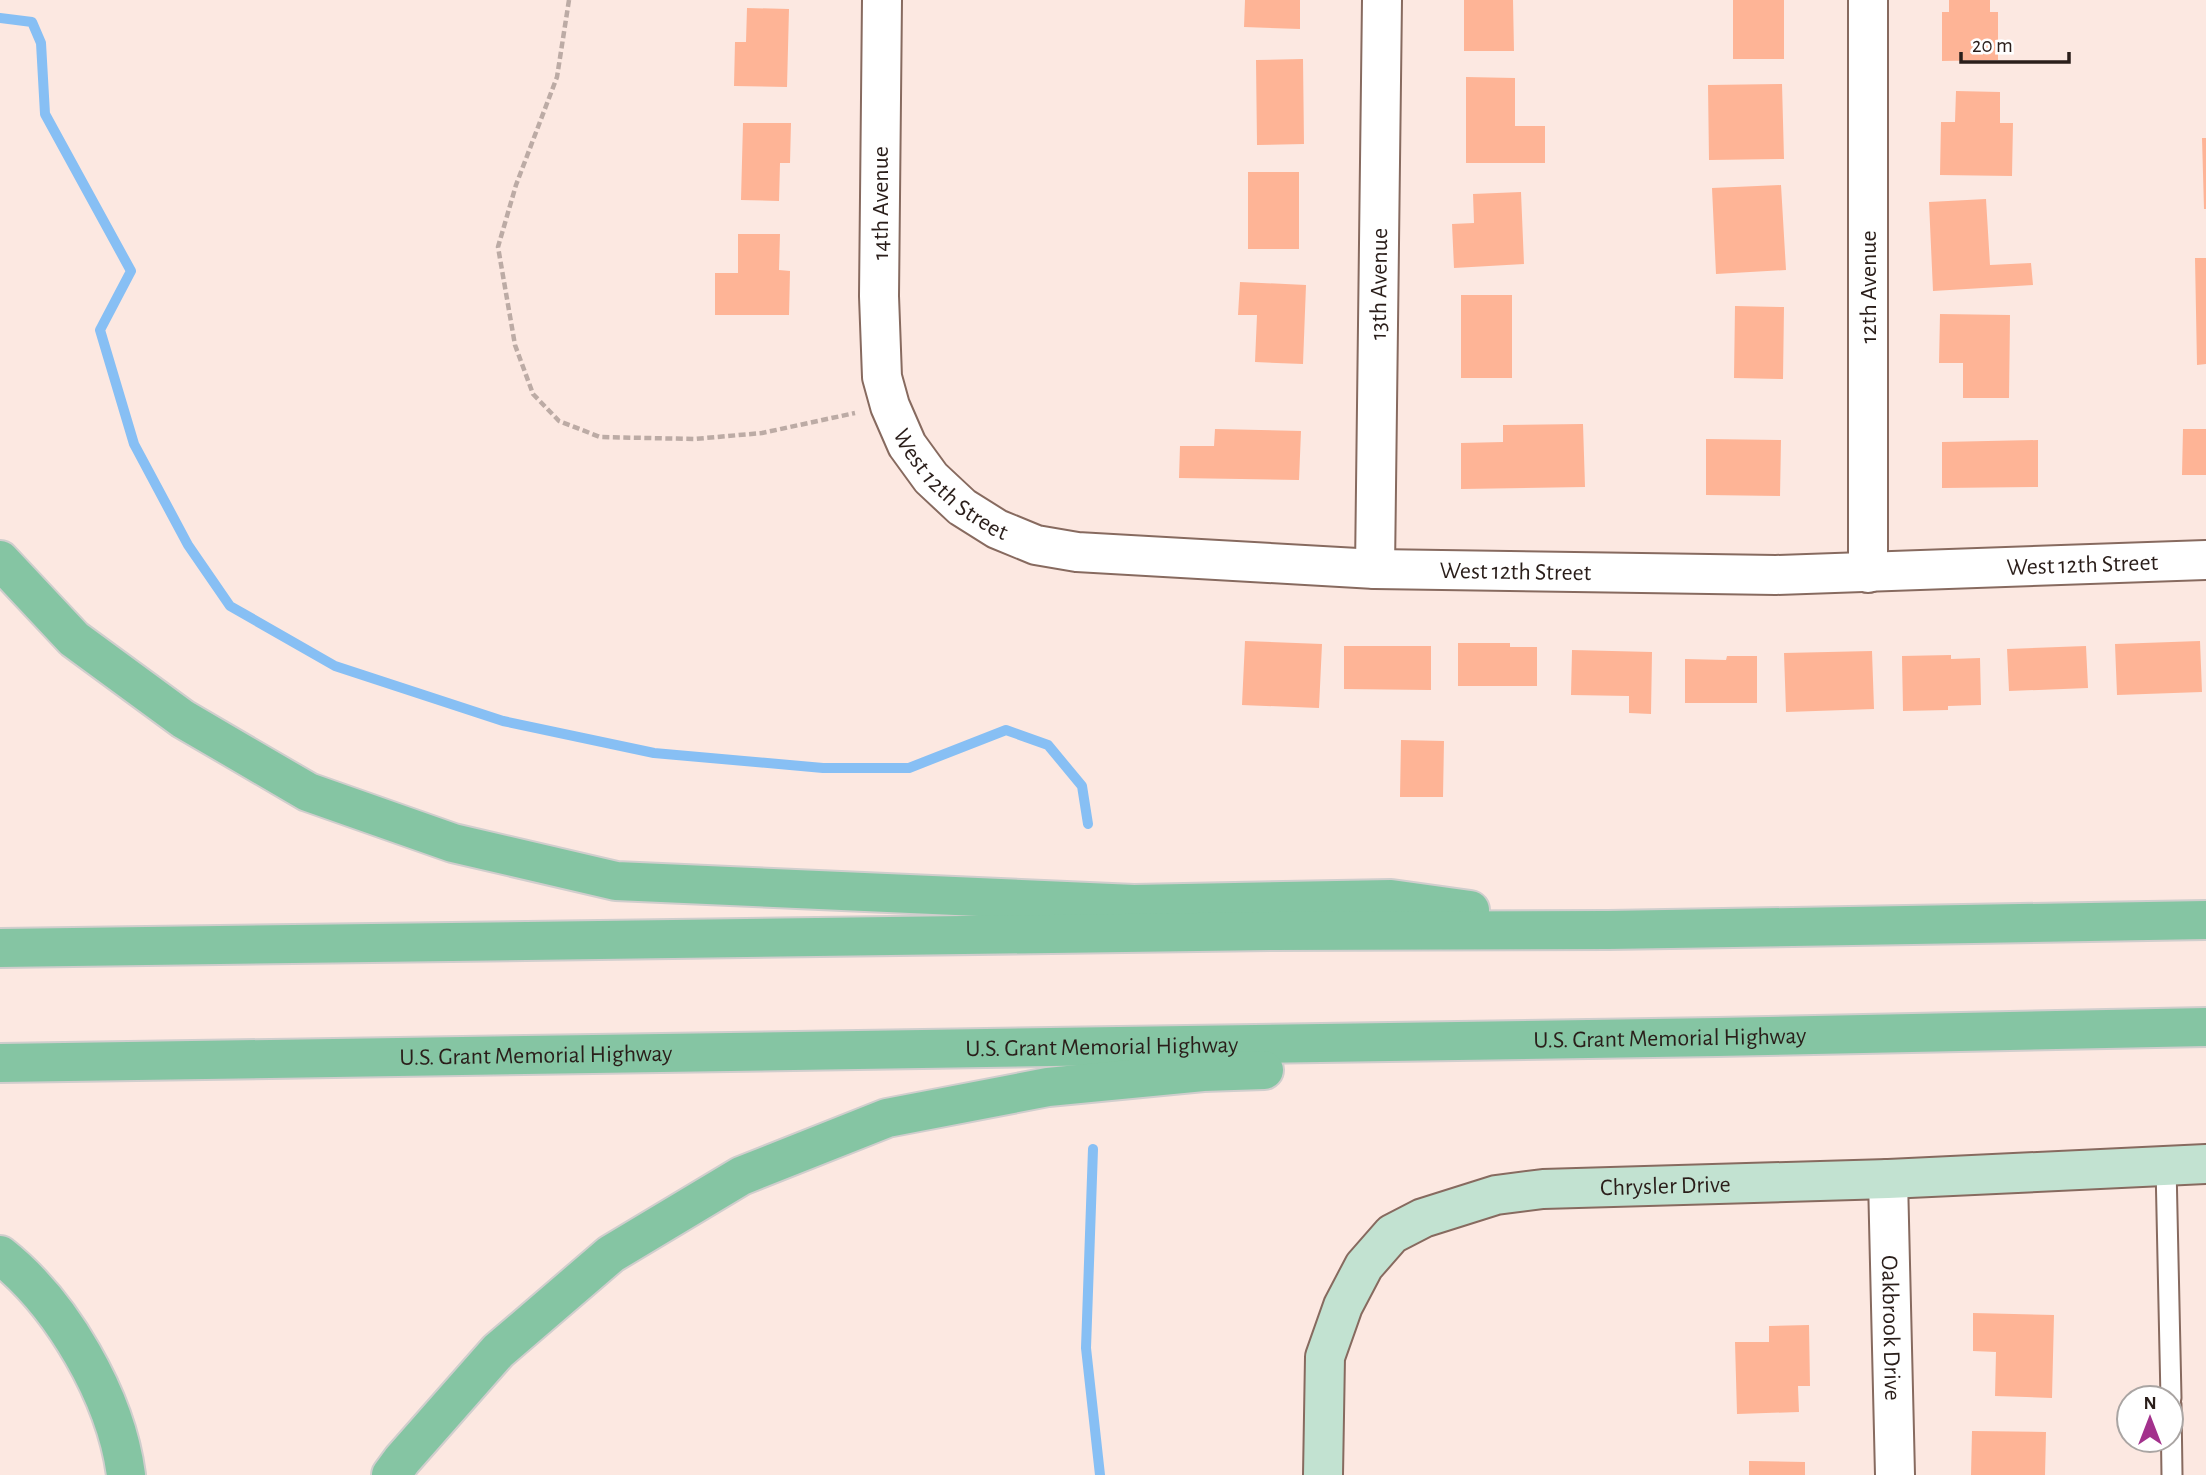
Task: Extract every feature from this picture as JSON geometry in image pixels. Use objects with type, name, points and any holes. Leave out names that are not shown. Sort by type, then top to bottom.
[{"type":"main road","points":[[0,560],[74,639],[183,719],[308,792],[453,843],[616,881],[1134,904],[1391,900],[1608,930]]},
{"type":"main road","points":[[0,948],[1283,931],[1608,930],[2206,920]]},
{"type":"main road","name":"U.S. Grant Memorial Highway","points":[[0,1063],[2206,1027]]},
{"type":"main road","points":[[391,1475],[498,1351],[611,1254],[741,1176],[887,1118],[1048,1087],[1203,1072],[1524,1061],[1717,1037]]},
{"type":"main road","points":[[0,1255],[19,1271],[67,1327],[102,1391],[126,1475]]},
{"type":"street","name":"14th Avenue","points":[[882,0],[879,296],[882,377],[890,406]]},
{"type":"street","name":"13th Avenue","points":[[1375,569],[1382,0]]},
{"type":"street","name":"12th Avenue","points":[[1868,0],[1868,573]]},
{"type":"street","name":"West 12th Street","points":[[890,406],[907,445],[931,478],[962,507],[997,530],[1036,545],[1077,552],[1375,569],[1776,575],[2206,560]]},
{"type":"street","name":"Chrysler Drive","points":[[1323,1475],[1325,1357],[1343,1306],[1364,1266],[1392,1234],[1423,1218],[1496,1195],[1543,1189],[1888,1179],[2206,1164]]},
{"type":"street","name":"Oakbrook Drive","points":[[1888,1179],[1895,1475]]},
{"type":"lane","points":[[2166,1166],[2171,1384]]},
{"type":"lane","points":[[2172,1454],[2172,1475]]},
{"type":"path","points":[[569,0],[557,76],[516,185],[498,247],[515,345],[533,394],[558,421],[600,438],[694,439],[762,433],[890,406]]},
{"type":"building","points":[[1245,0],[1300,0],[1300,29],[1244,27]]},
{"type":"building","points":[[1464,0],[1513,0],[1514,51],[1464,51]]},
{"type":"building","points":[[1733,0],[1784,0],[1784,59],[1733,59]]},
{"type":"building","points":[[1949,0],[1990,0],[1990,12],[1998,12],[1998,60],[1942,61],[1942,12],[1949,12]]},
{"type":"building","points":[[747,8],[789,9],[787,87],[734,86],[735,42],[746,42]]},
{"type":"building","points":[[1303,59],[1304,144],[1257,145],[1256,60]]},
{"type":"building","points":[[1466,77],[1515,78],[1515,126],[1545,126],[1545,163],[1466,163]]},
{"type":"building","points":[[1782,84],[1784,159],[1709,160],[1708,85]]},
{"type":"building","points":[[1956,91],[2000,92],[2000,123],[2013,123],[2012,176],[1940,175],[1941,122],[1955,122]]},
{"type":"building","points":[[743,123],[791,123],[790,163],[780,163],[779,201],[741,200]]},
{"type":"building","points":[[2202,138],[2206,138],[2206,209],[2204,209]]},
{"type":"building","points":[[1248,172],[1299,172],[1299,249],[1248,249]]},
{"type":"building","points":[[1781,185],[1786,270],[1716,274],[1712,188]]},
{"type":"building","points":[[1521,192],[1524,264],[1454,268],[1452,224],[1474,223],[1473,194]]},
{"type":"building","points":[[1986,199],[1990,265],[2031,263],[2033,285],[1933,291],[1929,202]]},
{"type":"building","points":[[738,234],[780,234],[779,270],[790,271],[789,315],[715,315],[715,273],[738,273]]},
{"type":"building","points":[[2195,258],[2206,258],[2206,364],[2197,365]]},
{"type":"building","points":[[1240,282],[1306,285],[1303,364],[1255,362],[1257,315],[1238,315]]},
{"type":"building","points":[[1461,295],[1512,295],[1512,378],[1461,378]]},
{"type":"building","points":[[1735,306],[1784,307],[1783,379],[1734,378]]},
{"type":"building","points":[[1940,314],[2010,315],[2009,398],[1963,398],[1963,363],[1939,363]]},
{"type":"building","points":[[1583,424],[1585,487],[1461,489],[1461,443],[1503,442],[1503,425]]},
{"type":"building","points":[[1215,429],[1301,431],[1299,480],[1179,478],[1180,446],[1214,446]]},
{"type":"building","points":[[2183,429],[2206,429],[2206,475],[2182,475]]},
{"type":"building","points":[[1706,439],[1781,440],[1780,496],[1706,495]]},
{"type":"building","points":[[2038,440],[2038,487],[1942,488],[1942,442]]},
{"type":"building","points":[[1245,641],[1322,644],[1319,708],[1242,705]]},
{"type":"building","points":[[2200,641],[2202,692],[2117,695],[2115,644]]},
{"type":"building","points":[[1458,643],[1510,643],[1510,647],[1537,647],[1537,686],[1458,686]]},
{"type":"building","points":[[1344,646],[1431,646],[1431,690],[1344,689]]},
{"type":"building","points":[[2086,646],[2088,688],[2009,691],[2007,649]]},
{"type":"building","points":[[1572,650],[1652,652],[1651,714],[1629,713],[1629,696],[1571,695]]},
{"type":"building","points":[[1872,651],[1874,709],[1786,712],[1784,653]]},
{"type":"building","points":[[1951,655],[1951,659],[1980,658],[1981,705],[1948,706],[1948,710],[1903,711],[1902,656]]},
{"type":"building","points":[[1727,656],[1757,656],[1757,703],[1685,703],[1685,659],[1726,660]]},
{"type":"building","points":[[1401,740],[1444,741],[1443,797],[1400,797]]},
{"type":"building","points":[[1973,1313],[2054,1315],[2052,1398],[1995,1396],[1996,1352],[1973,1351]]},
{"type":"building","points":[[1809,1325],[1810,1386],[1798,1386],[1799,1412],[1737,1414],[1735,1342],[1769,1342],[1769,1326]]},
{"type":"building","points":[[1972,1431],[2046,1432],[2045,1475],[1971,1475]]},
{"type":"building","points":[[1749,1461],[1805,1462],[1805,1475],[1749,1475]]},
{"type":"waterway","points":[[0,18],[32,22],[41,43],[45,114],[131,271],[100,330],[134,444],[188,545],[230,606],[335,666],[503,721],[654,753],[823,768],[909,768],[1006,730],[1048,745],[1082,786],[1088,824]]},
{"type":"waterway","points":[[1093,1149],[1086,1348],[1100,1475]]}]
